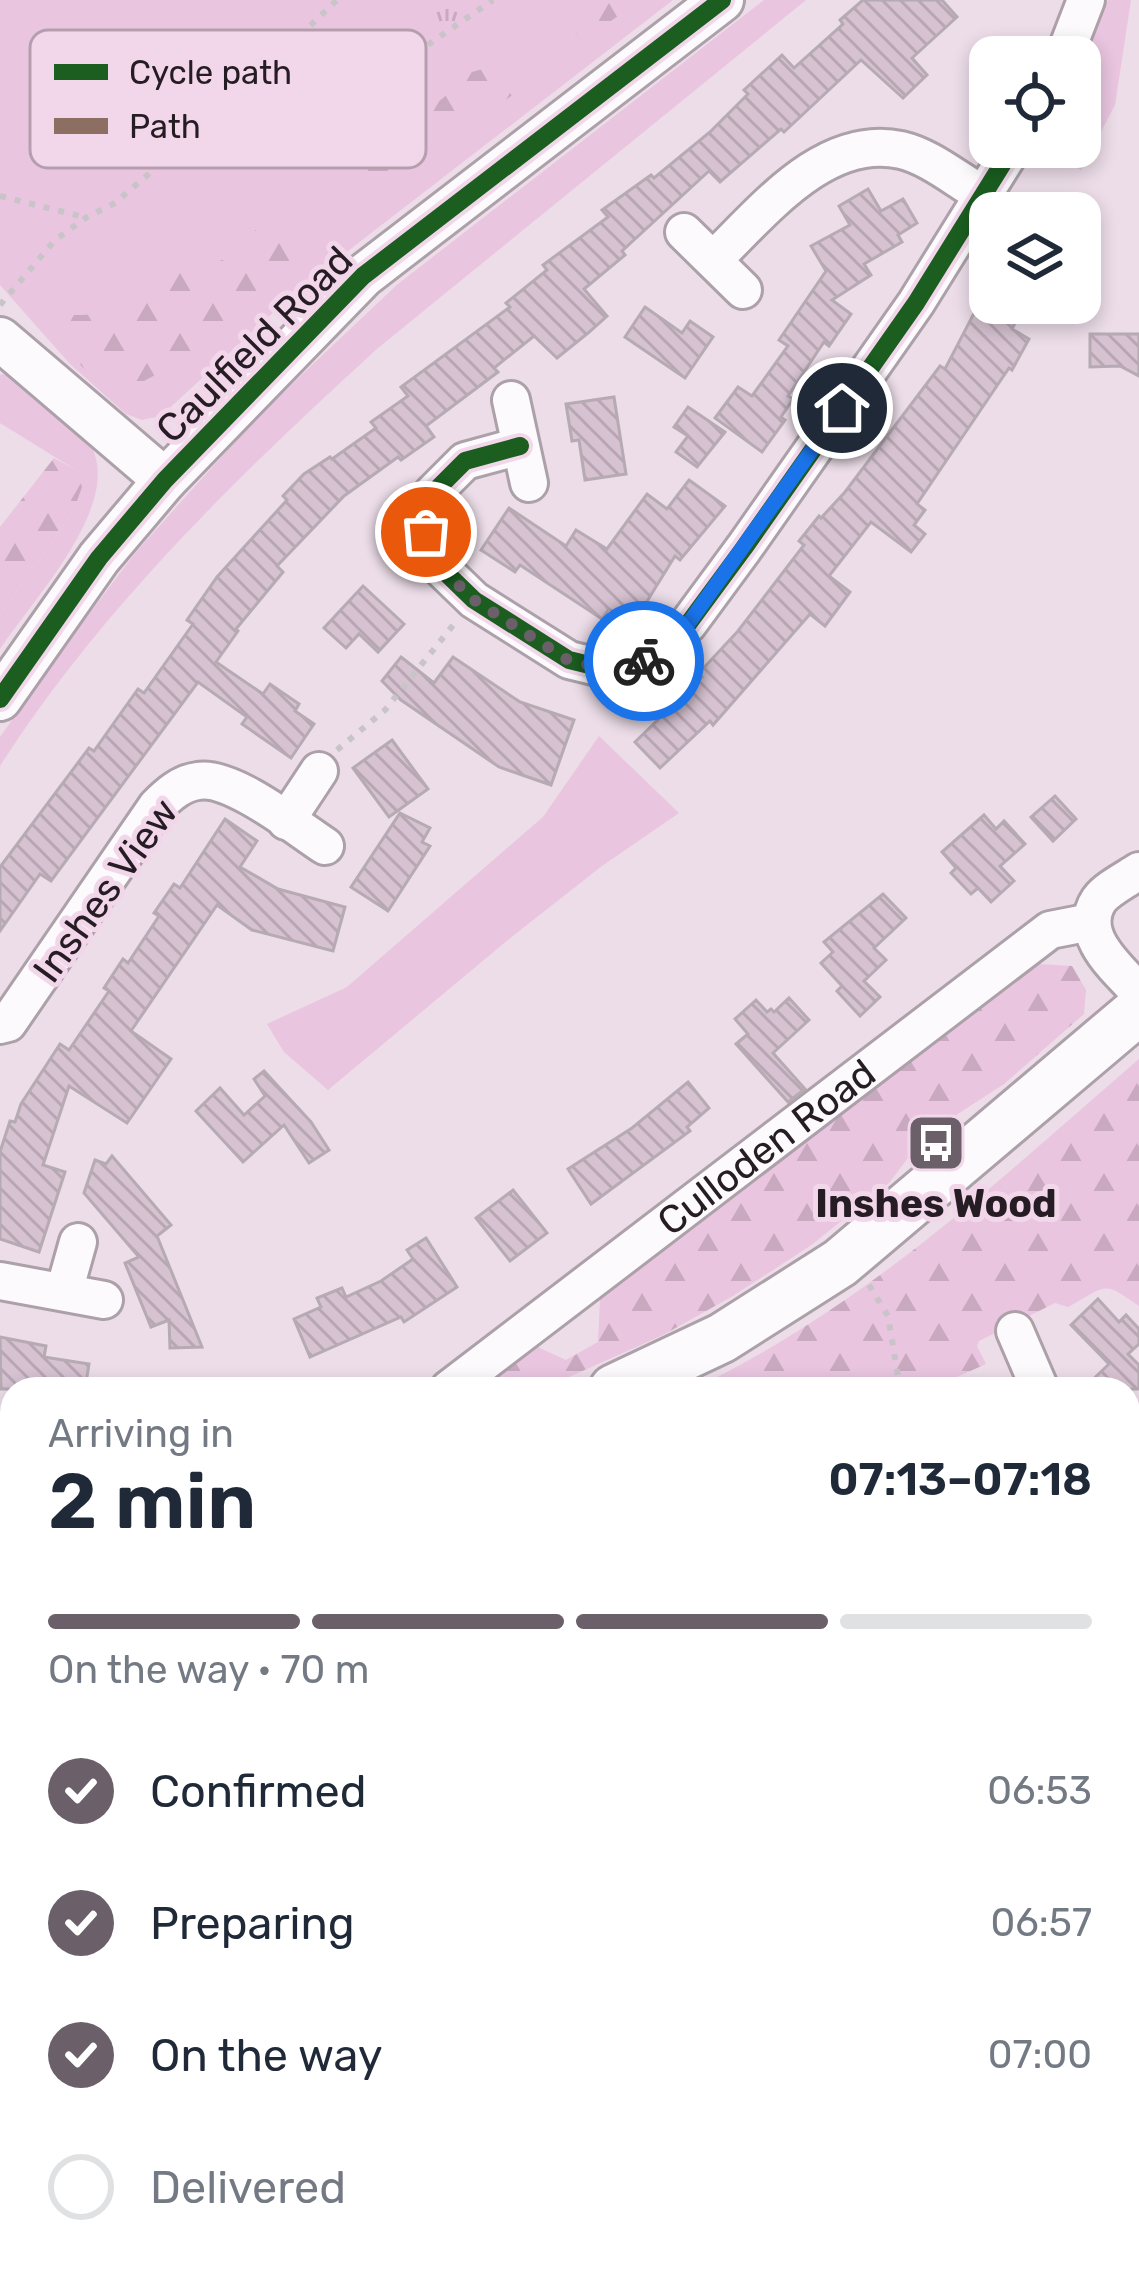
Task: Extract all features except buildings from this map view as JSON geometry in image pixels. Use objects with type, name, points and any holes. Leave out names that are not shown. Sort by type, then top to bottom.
[{"type":"main road","points":[[639,1377],[722,1338],[841,1263],[1139,1010]]},
{"type":"street","name":"Caulfield Road","points":[[0,699],[99,558],[165,480],[363,276],[722,0]]},
{"type":"street","points":[[1072,36],[1086,0]]},
{"type":"street","points":[[713,260],[809,170],[853,151],[901,150],[977,192]]},
{"type":"street","points":[[520,446],[465,461],[433,493],[426,532],[442,569],[474,600],[568,660],[606,669],[652,659],[688,624],[744,548],[969,220]]},
{"type":"street","points":[[684,232],[743,290]]},
{"type":"street","points":[[0,339],[165,480]]},
{"type":"street","points":[[511,400],[529,484]]},
{"type":"street","points":[[286,821],[319,771]]},
{"type":"street","name":"Inshes View","points":[[0,1025],[8,1023],[157,806],[173,790],[199,780],[223,783],[325,846]]},
{"type":"street","name":"Culloden Road","points":[[469,1377],[562,1322],[1050,930],[1091,922],[1100,898],[1139,872]]},
{"type":"street","points":[[1091,922],[1097,945],[1139,992]]},
{"type":"street","points":[[64,1292],[78,1242]]},
{"type":"street","points":[[0,1281],[104,1300]]},
{"type":"street","points":[[1015,1331],[1035,1377]]},
{"type":"path","points":[[306,30],[337,0]]},
{"type":"path","points":[[426,47],[494,0]]},
{"type":"path","points":[[0,305],[56,240],[115,203],[155,168]]},
{"type":"path","points":[[0,196],[86,217]]},
{"type":"path","points":[[319,771],[344,742],[385,710],[474,600]]},
{"type":"path","points":[[875,1294],[888,1316],[898,1377]]},
{"type":"green space","points":[[0,0],[673,0],[300,288],[161,416],[142,420],[126,414],[70,364],[0,285]]},
{"type":"green space","points":[[408,0],[501,0],[443,38]]},
{"type":"green space","points":[[570,0],[641,0],[608,23],[595,21],[585,35],[566,33],[564,16]]},
{"type":"green space","points":[[764,0],[806,0],[378,348],[275,445],[128,597],[0,766],[0,737],[70,639],[136,552],[259,415],[398,284]]},
{"type":"green space","points":[[1108,0],[1131,0],[1115,105],[1101,132],[1101,36],[1093,36]]},
{"type":"green space","points":[[522,59],[531,68],[532,81],[504,101],[489,103],[486,116],[473,126],[460,123],[447,145],[426,155],[426,112],[445,97],[460,75]]},
{"type":"green space","points":[[358,168],[418,168],[406,171],[384,192],[364,191],[355,177]]},
{"type":"green space","points":[[277,224],[298,236],[305,259],[259,293],[252,306],[215,325],[190,356],[122,393],[100,382],[75,358],[61,325],[73,315],[148,302],[174,271],[224,259],[252,233]]},
{"type":"green space","points":[[0,375],[21,383],[91,446],[98,470],[95,496],[70,551],[0,649],[0,615],[73,512],[76,470],[0,423]]},
{"type":"green space","points":[[54,458],[76,470],[82,487],[73,512],[0,615],[0,527]]},
{"type":"green space","points":[[599,736],[679,813],[509,939],[328,1090],[284,1052],[267,1024],[347,987],[543,817]]},
{"type":"green space","points":[[1038,964],[1072,966],[1086,990],[1084,1014],[1004,1084],[947,1121],[911,1154],[889,1183],[810,1246],[663,1335],[569,1377],[488,1377],[531,1344],[566,1360],[598,1342],[600,1299]]},
{"type":"green space","points":[[1139,1059],[1139,1306],[1105,1288],[1068,1307],[1055,1303],[979,1341],[986,1364],[957,1377],[716,1377],[815,1320],[981,1196]]},
{"type":"cycle path","points":[[0,699],[99,558],[165,480],[363,276],[722,0]]},
{"type":"cycle path","points":[[520,446],[465,461],[433,493],[426,532],[442,569],[474,600],[569,660],[606,669],[652,659],[688,624],[744,548],[916,303],[1000,168]]},
{"type":"way so far","points":[[426,532],[442,569],[474,600],[568,660],[606,669],[644,661]]},
{"type":"place","name":"Inshes Wood","points":[[936,1143]]},
{"type":"route","points":[[644,661],[652,659],[688,624],[842,408]]}]
